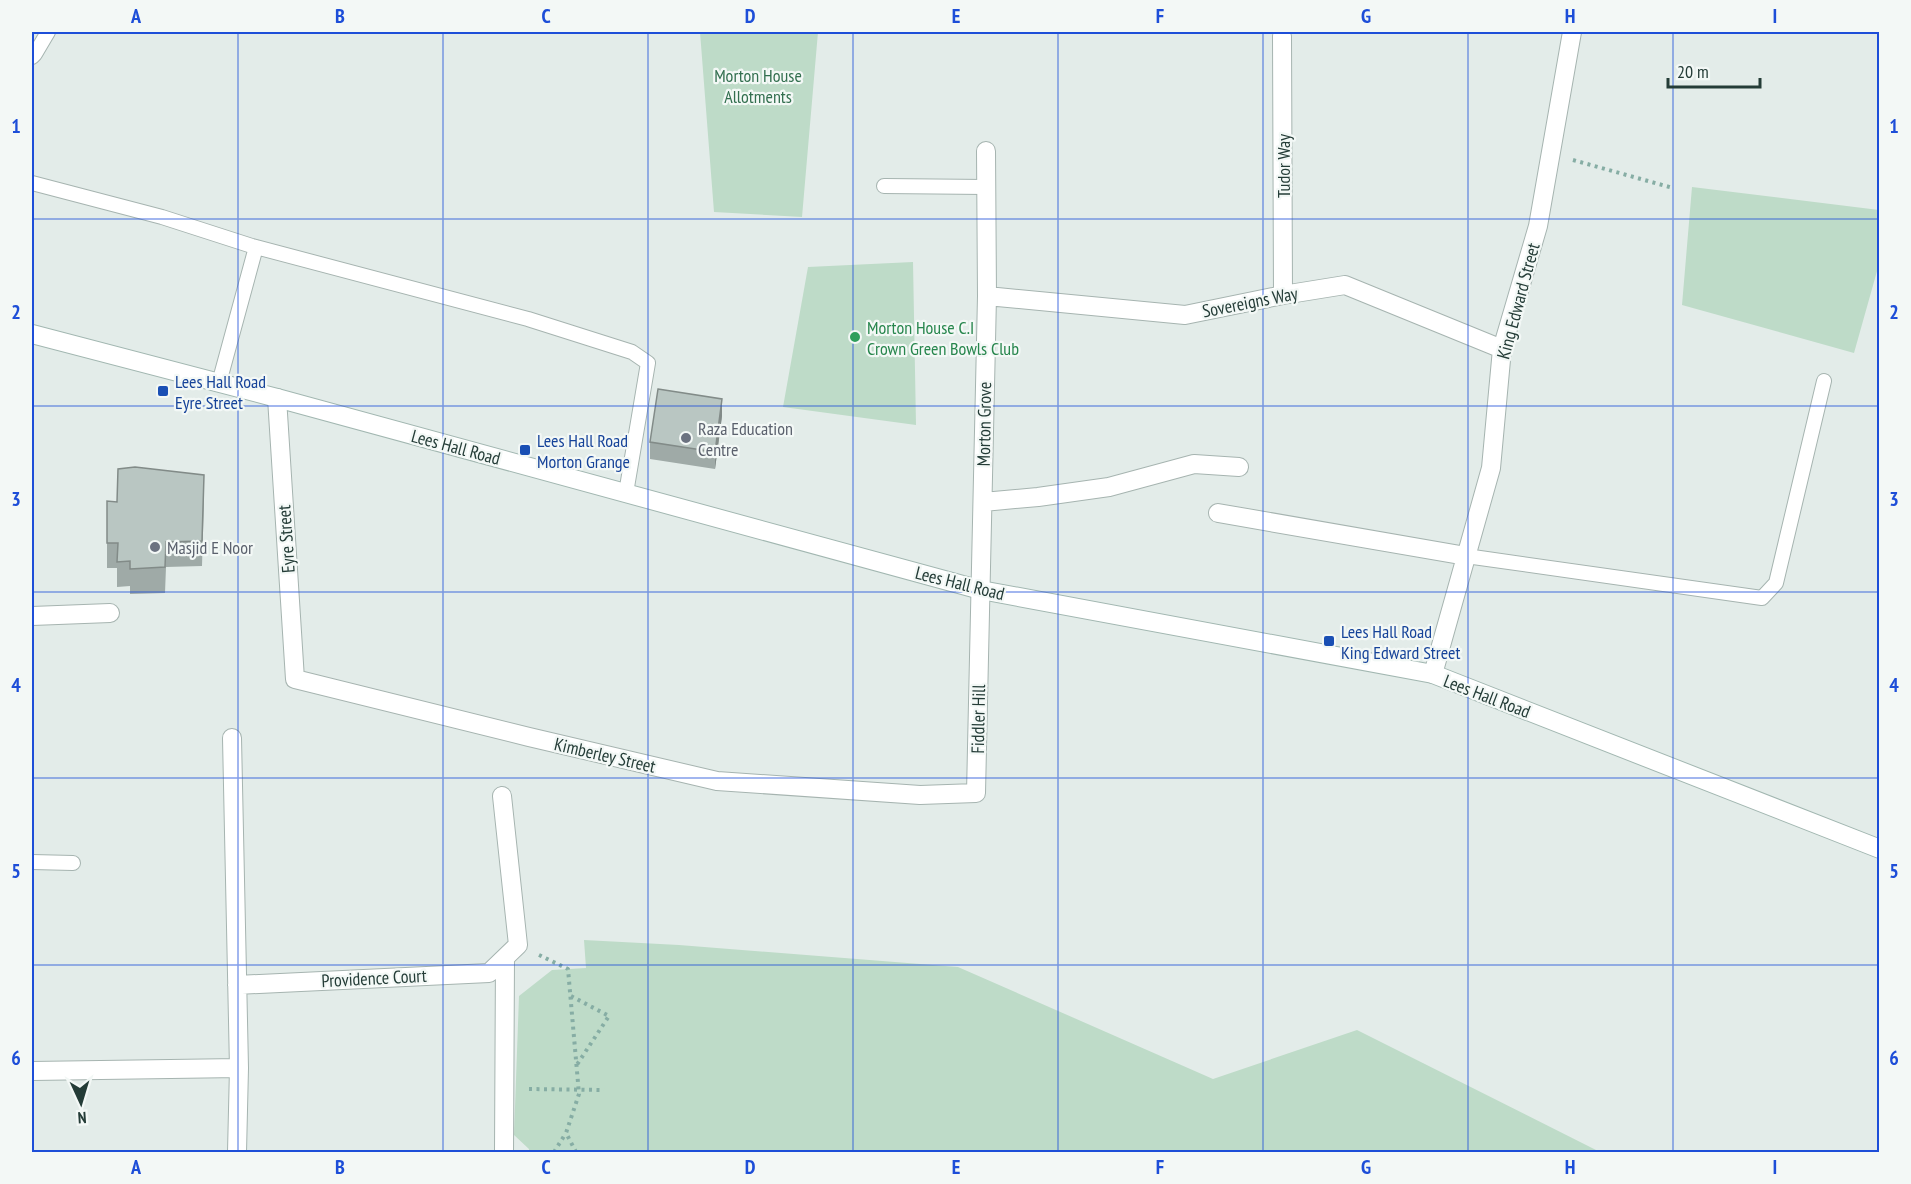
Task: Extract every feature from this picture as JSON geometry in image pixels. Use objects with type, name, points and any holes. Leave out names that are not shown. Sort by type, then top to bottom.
[{"type":"street","name":"King Edward Street","points":[[1433,674],[1491,468],[1502,349],[1538,226],[1572,32]]},
{"type":"street","name":"Tudor Way","points":[[1282,36],[1283,295]]},
{"type":"street","name":"Morton Grove","points":[[981,590],[987,296],[986,151]]},
{"type":"street","name":"Sovereigns Way","points":[[987,296],[1185,315],[1345,285],[1502,349]]},
{"type":"street","name":"Lees Hall Road","points":[[32,334],[277,398],[981,590],[1433,674],[1880,849]]},
{"type":"street","name":"Eyre Street","points":[[277,398],[295,679]]},
{"type":"street","points":[[983,502],[1108,487],[1194,464],[1239,467]]},
{"type":"street","points":[[1218,513],[1466,556]]},
{"type":"street","name":"Fiddler Hill","points":[[920,795],[976,793],[981,590]]},
{"type":"street","points":[[32,616],[110,613]]},
{"type":"street","name":"Kimberley Street","points":[[295,679],[717,781],[920,795]]},
{"type":"street","points":[[232,738],[239,1068],[237,1152]]},
{"type":"street","points":[[502,796],[511,951],[504,1152]]},
{"type":"street","name":"Providence Court","points":[[237,985],[489,973],[511,951]]},
{"type":"street","points":[[32,1071],[239,1068]]},
{"type":"lane","points":[[32,57],[48,32]]},
{"type":"lane","points":[[32,183],[162,217],[256,247],[528,320],[632,352],[648,363],[626,493]]},
{"type":"lane","points":[[885,186],[986,187]]},
{"type":"lane","points":[[219,383],[256,247]]},
{"type":"lane","points":[[1466,556],[1762,598],[1776,583],[1824,381]]},
{"type":"lane","points":[[32,862],[73,862]]},
{"type":"path","points":[[1551,154],[1673,188]]},
{"type":"path","points":[[511,951],[568,969],[579,1094],[566,1133],[554,1152]]},
{"type":"path","points":[[570,995],[609,1016],[576,1066]]},
{"type":"path","points":[[524,1089],[604,1090]]},
{"type":"path","points":[[566,1133],[576,1152]]},
{"type":"green space","name":"Morton House Allotments","points":[[700,32],[818,32],[802,217],[714,212]]},
{"type":"green space","points":[[1692,187],[1879,210],[1879,264],[1854,353],[1682,305]]},
{"type":"green space","name":"Morton House C.I Crown Green Bowls Club","points":[[913,262],[916,425],[783,407],[808,267]]},
{"type":"green space","points":[[584,940],[679,945],[958,967],[1213,1079],[1357,1030],[1600,1152],[529,1152],[529,1149],[514,1135],[519,996],[552,970],[586,968]]},
{"type":"building","name":"Raza Education Centre","points":[[658,389],[722,399],[715,452],[650,442]]},
{"type":"building","name":"Masjid E Noor","points":[[135,467],[204,475],[202,541],[166,542],[165,567],[130,569],[130,561],[117,562],[118,543],[107,543],[107,501],[117,502],[118,469]]},
{"type":"place","name":"Morton House C.I Crown Green Bowls Club","points":[[855,337]]},
{"type":"place","name":"Lees Hall Road Eyre Street","points":[[163,391]]},
{"type":"place","name":"Raza Education Centre","points":[[686,438]]},
{"type":"place","name":"Lees Hall Road Morton Grange","points":[[525,450]]},
{"type":"place","name":"Masjid E Noor","points":[[155,547]]},
{"type":"place","name":"Lees Hall Road King Edward Street","points":[[1329,641]]}]
